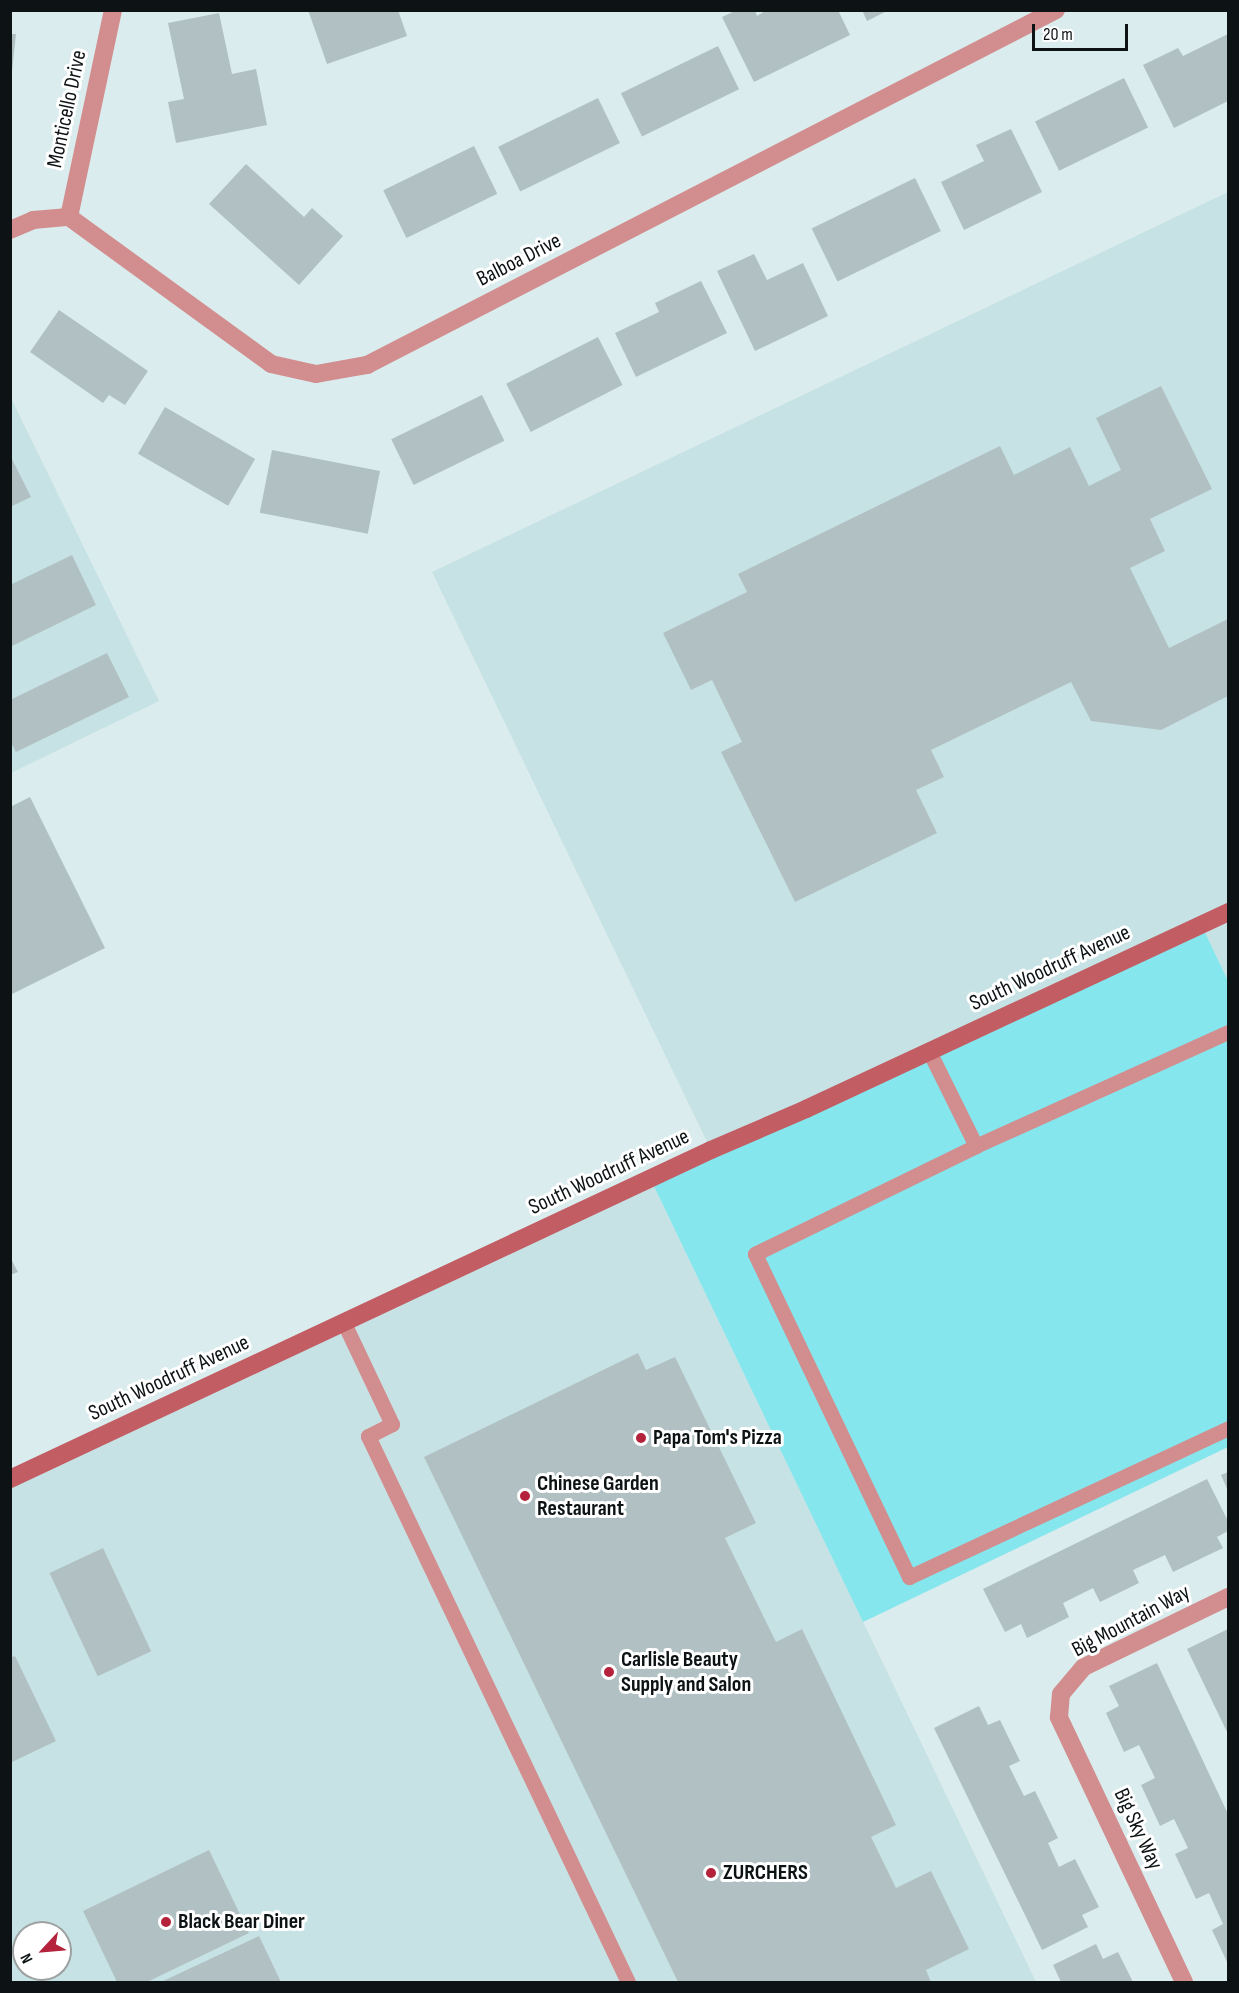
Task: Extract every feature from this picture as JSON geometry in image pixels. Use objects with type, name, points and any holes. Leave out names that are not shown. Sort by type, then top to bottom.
[{"type":"main road","name":"South Woodruff Avenue","points":[[10,1479],[711,1150],[1228,912]]},
{"type":"street","name":"Monticello Drive","points":[[69,217],[113,10]]},
{"type":"street","name":"Balboa Drive","points":[[69,217],[271,364],[316,374],[367,365],[1056,10]]},
{"type":"street","points":[[10,230],[33,220],[69,217]]},
{"type":"street","name":"Big Mountain Way","points":[[1061,1694],[1084,1667],[1228,1597]]},
{"type":"street","name":"Big Sky Way","points":[[1061,1694],[1059,1718],[1184,1983]]},
{"type":"lane","points":[[1228,1032],[976,1146],[755,1254],[909,1577],[1228,1428]]},
{"type":"lane","points":[[929,1051],[976,1146]]},
{"type":"lane","points":[[344,1323],[392,1424],[368,1436],[628,1983]]},
{"type":"shaded area","points":[[1228,192],[1228,981],[1201,924],[711,1150],[432,572]]},
{"type":"shaded area","points":[[10,396],[159,701],[11,773],[10,773]]},
{"type":"shaded area","points":[[1201,924],[1228,981],[1228,1447],[863,1622],[651,1180]]},
{"type":"shaded area","points":[[651,1180],[1036,1982],[11,1982],[10,1479]]},
{"type":"building","points":[[308,10],[398,10],[407,36],[327,64]]},
{"type":"building","points":[[737,10],[755,10],[757,16],[767,10],[838,10],[850,35],[754,82],[722,17]]},
{"type":"building","points":[[862,10],[889,10],[867,21]]},
{"type":"building","points":[[219,13],[232,74],[256,69],[267,125],[176,143],[168,102],[184,99],[168,23]]},
{"type":"building","points":[[10,34],[16,34],[12,71],[10,71]]},
{"type":"building","points":[[1228,34],[1228,101],[1174,128],[1143,65],[1178,48],[1183,56]]},
{"type":"building","points":[[718,46],[739,89],[642,136],[621,93]]},
{"type":"building","points":[[1124,78],[1148,127],[1059,171],[1035,121]]},
{"type":"building","points":[[598,98],[620,143],[520,192],[498,147]]},
{"type":"building","points":[[1011,129],[1042,192],[964,230],[941,182],[984,161],[976,145]]},
{"type":"building","points":[[474,146],[497,194],[406,238],[383,190]]},
{"type":"building","points":[[246,164],[304,217],[312,208],[343,236],[299,285],[209,204]]},
{"type":"building","points":[[915,178],[941,231],[838,281],[812,228]]},
{"type":"building","points":[[754,254],[767,280],[803,263],[828,316],[755,351],[717,271]]},
{"type":"building","points":[[701,281],[727,333],[636,377],[615,333],[659,312],[655,303]]},
{"type":"building","points":[[59,310],[148,371],[125,405],[109,395],[103,403],[30,352]]},
{"type":"building","points":[[598,337],[623,385],[531,432],[506,384]]},
{"type":"building","points":[[1161,386],[1212,489],[1150,519],[1165,551],[1130,568],[1169,648],[1228,619],[1228,696],[1161,730],[1091,721],[1071,682],[931,750],[944,777],[916,790],[937,833],[795,902],[721,752],[742,742],[712,680],[691,690],[663,633],[747,592],[738,574],[1000,446],[1014,475],[1070,447],[1089,486],[1121,470],[1096,418]]},
{"type":"building","points":[[482,395],[504,441],[414,485],[391,439]]},
{"type":"building","points":[[165,407],[255,459],[228,506],[138,454]]},
{"type":"building","points":[[272,450],[380,471],[368,534],[260,513]]},
{"type":"building","points":[[10,455],[31,497],[10,507]]},
{"type":"building","points":[[72,555],[96,605],[10,647],[10,585]]},
{"type":"building","points":[[107,653],[129,697],[16,752],[10,741],[10,700]]},
{"type":"building","points":[[30,797],[105,948],[10,995],[10,807]]},
{"type":"building","points":[[10,1257],[18,1272],[10,1275]]},
{"type":"building","points":[[638,1353],[646,1370],[675,1357],[756,1523],[725,1538],[776,1642],[802,1629],[896,1825],[871,1837],[896,1888],[931,1871],[969,1949],[926,1970],[931,1982],[678,1982],[424,1457]]},
{"type":"building","points":[[1228,1472],[1228,1491],[1221,1475]]},
{"type":"building","points":[[1207,1479],[1228,1521],[1228,1531],[1217,1537],[1223,1548],[1173,1572],[1165,1555],[1133,1570],[1139,1583],[1100,1602],[1093,1588],[1063,1603],[1069,1617],[1027,1638],[1021,1624],[1005,1632],[983,1589]]},
{"type":"building","points":[[103,1548],[151,1651],[98,1676],[50,1573]]},
{"type":"building","points":[[1228,1629],[1228,1734],[1187,1649]]},
{"type":"building","points":[[15,1656],[56,1741],[10,1763],[10,1658]]},
{"type":"building","points":[[1157,1663],[1228,1814],[1228,1964],[1212,1930],[1223,1924],[1209,1893],[1196,1899],[1175,1854],[1188,1848],[1174,1819],[1160,1826],[1141,1785],[1155,1778],[1139,1745],[1124,1752],[1106,1713],[1119,1706],[1109,1686]]},
{"type":"building","points":[[979,1706],[988,1725],[1000,1720],[1020,1761],[1009,1766],[1024,1796],[1035,1791],[1058,1838],[1048,1843],[1059,1867],[1075,1859],[1099,1907],[1082,1915],[1088,1927],[1042,1950],[934,1728]]},
{"type":"building","name":"Black Bear Diner","points":[[209,1850],[249,1933],[147,1982],[117,1982],[83,1911]]},
{"type":"building","points":[[259,1936],[281,1982],[161,1982]]},
{"type":"building","points":[[1096,1944],[1103,1959],[1118,1952],[1133,1982],[1061,1982],[1053,1965]]},
{"type":"place","name":"Papa Tom's Pizza","points":[[641,1438]]},
{"type":"place","name":"Chinese Garden Restaurant","points":[[525,1496]]},
{"type":"place","name":"Carlisle Beauty Supply and Salon","points":[[609,1672]]},
{"type":"place","name":"ZURCHERS","points":[[711,1873]]},
{"type":"place","name":"Black Bear Diner","points":[[166,1922]]}]
